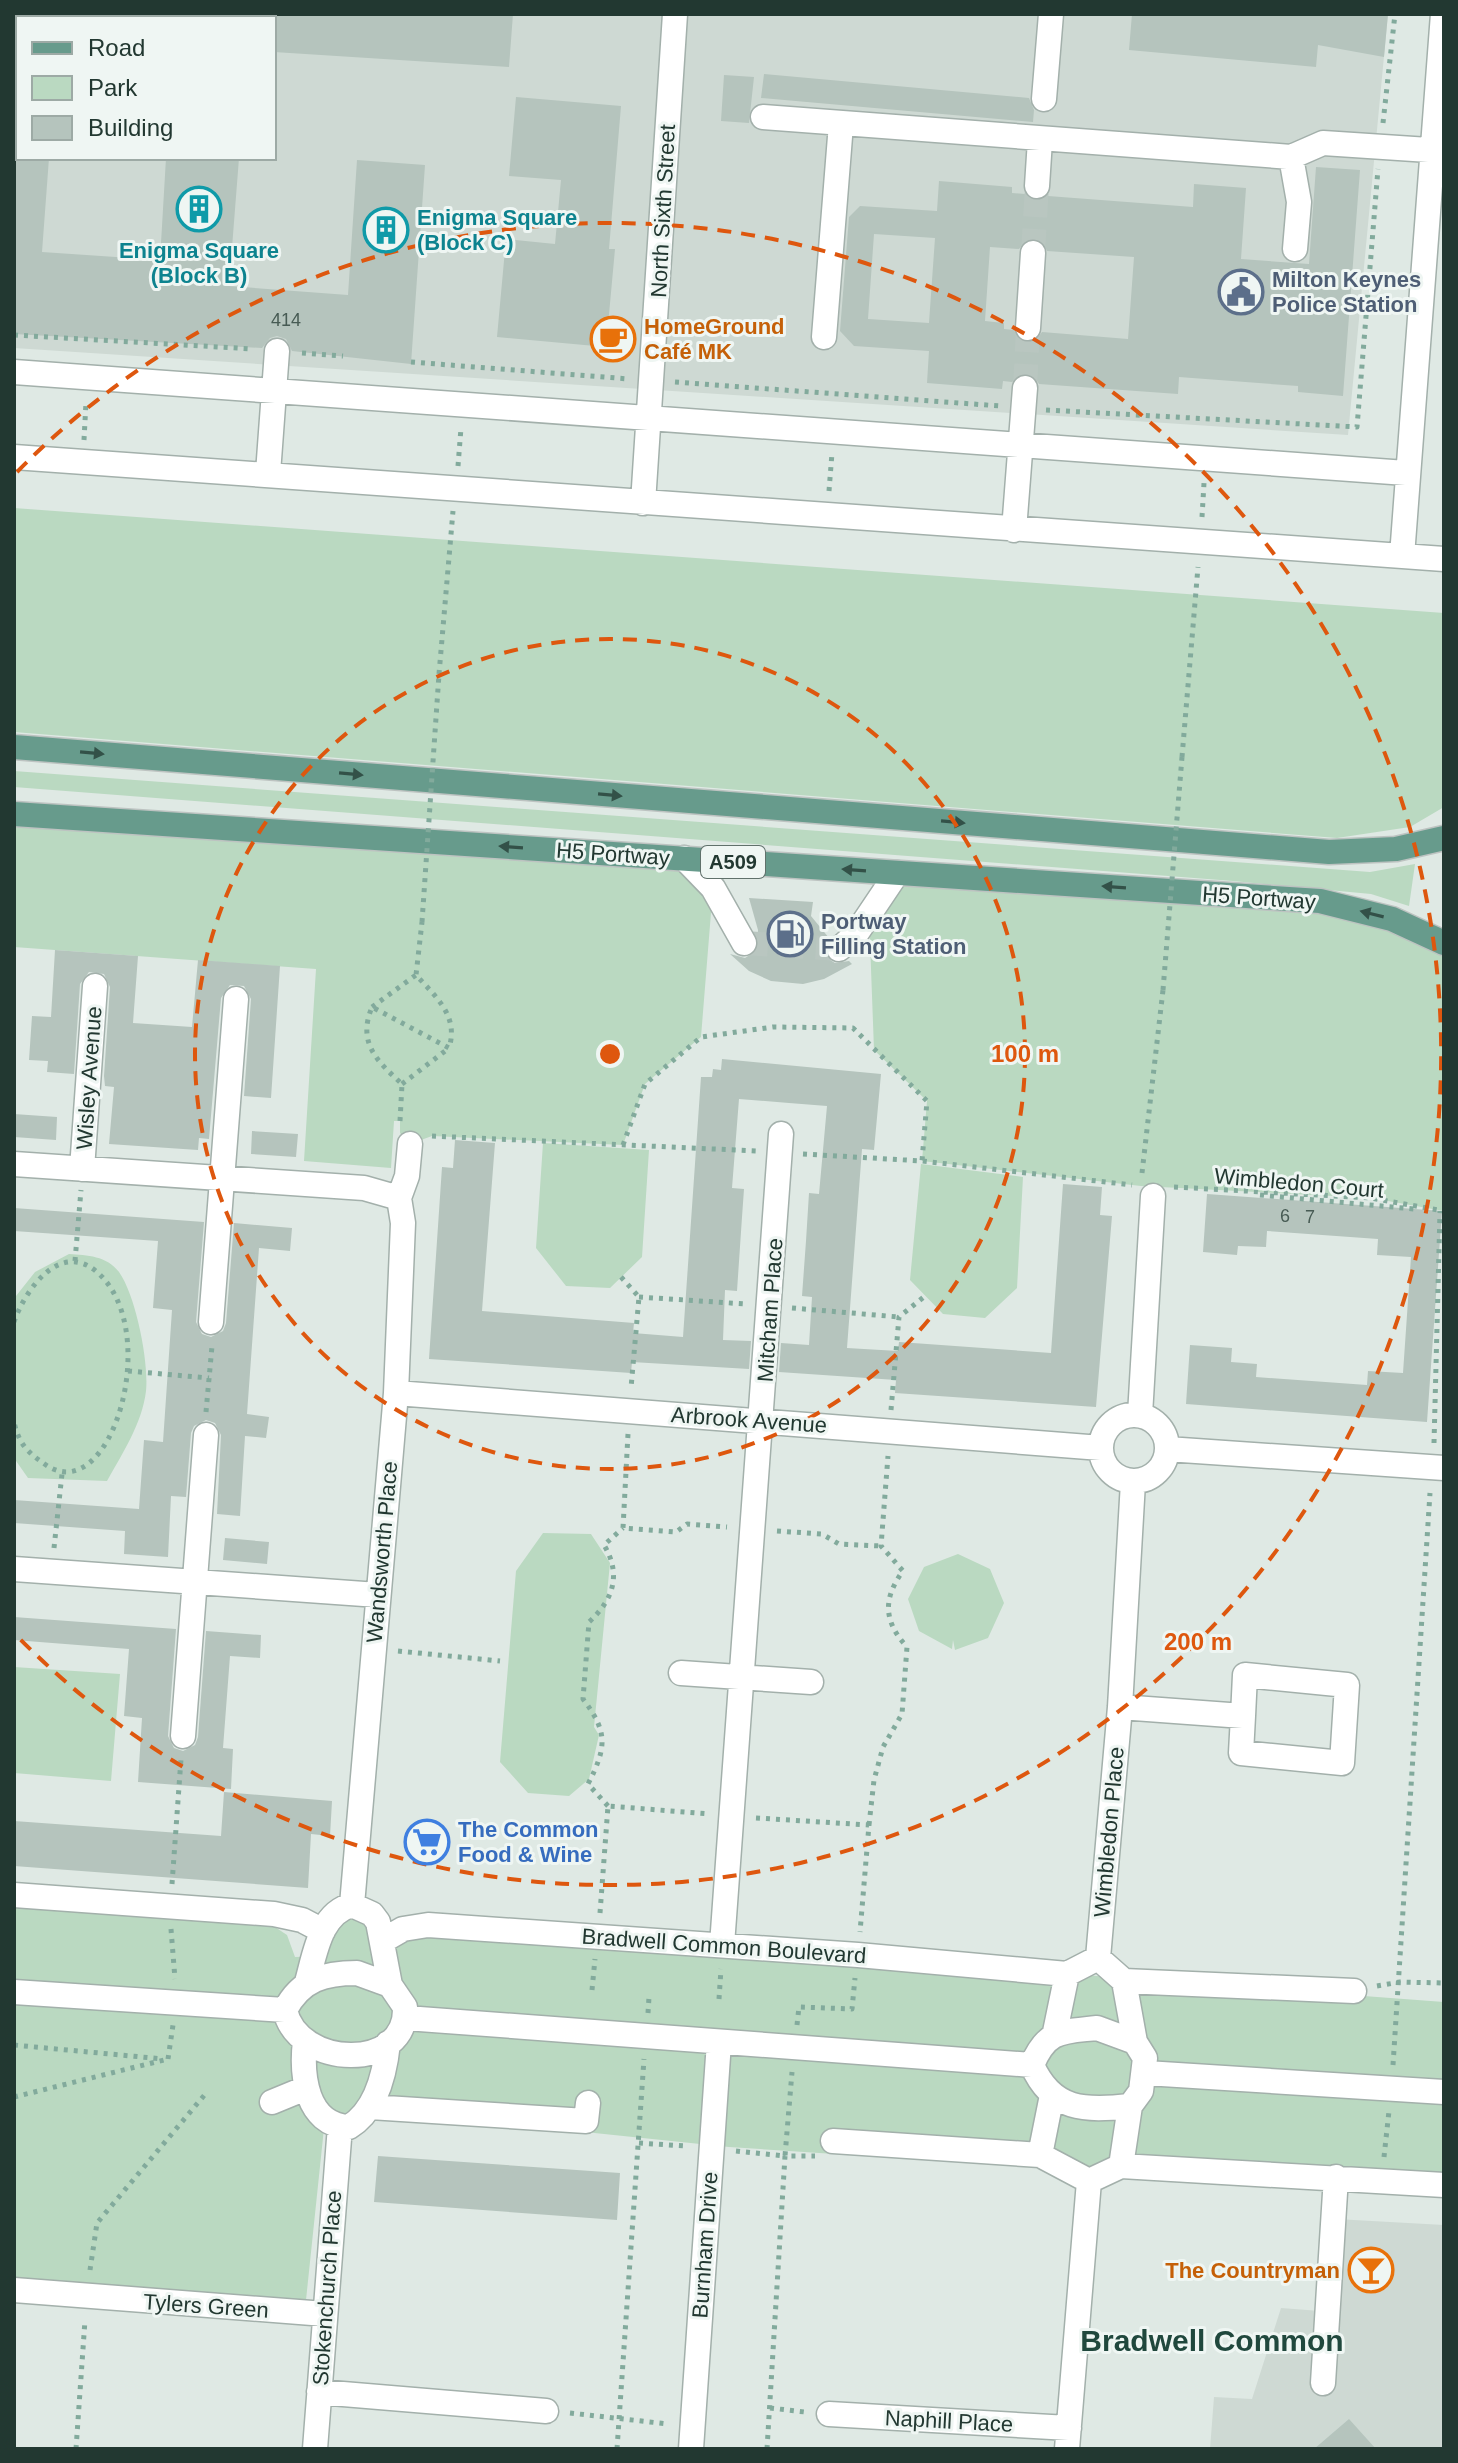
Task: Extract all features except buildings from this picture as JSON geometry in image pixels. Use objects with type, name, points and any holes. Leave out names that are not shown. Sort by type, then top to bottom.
[{"type":"main road","points":[[14,747],[1329,852],[1396,849],[1444,838]]},
{"type":"main road","name":"H5 Portway","points":[[14,814],[1320,901],[1392,919],[1444,943]]},
{"type":"street","name":"North Sixth Street","points":[[643,503],[675,14]]},
{"type":"street","points":[[1044,99],[1051,14]]},
{"type":"street","points":[[1402,556],[1406,473],[1439,150],[1443,14]]},
{"type":"street","points":[[763,117],[1291,157],[1323,143],[1439,150]]},
{"type":"street","points":[[824,337],[841,124]]},
{"type":"street","points":[[1037,186],[1040,140]]},
{"type":"street","points":[[1291,157],[1299,202],[1295,249]]},
{"type":"street","points":[[1028,328],[1033,253]]},
{"type":"street","points":[[268,473],[277,351]]},
{"type":"street","points":[[14,372],[1406,473]]},
{"type":"street","points":[[1014,530],[1025,388]]},
{"type":"street","points":[[14,457],[456,486],[643,503],[1444,559]]},
{"type":"street","points":[[684,858],[713,888],[744,943]]},
{"type":"street","points":[[839,949],[856,934],[897,873]]},
{"type":"street","name":"Wisley Avenue","points":[[82,1169],[95,986]]},
{"type":"street","points":[[211,1322],[236,999]]},
{"type":"street","name":"Mitcham Place","points":[[722,1945],[781,1143]]},
{"type":"street","name":"Wandsworth Place","points":[[352,1905],[396,1393],[403,1223],[399,1198],[407,1176],[410,1144]]},
{"type":"street","name":"Wisley Avenue","points":[[14,1164],[364,1188],[399,1198]]},
{"type":"street","points":[[1140,1415],[1161,1190]]},
{"type":"street","name":"Arbrook Avenue","points":[[396,1393],[1101,1448]]},
{"type":"street","points":[[1140,1415],[1160,1427],[1167,1449],[1158,1471],[1133,1482],[1108,1468],[1101,1448],[1104,1434],[1113,1423],[1125,1416],[1140,1415]]},
{"type":"street","points":[[183,1736],[206,1435]]},
{"type":"street","points":[[1167,1449],[1438,1468]]},
{"type":"street","name":"Wimbledon Place","points":[[1098,1958],[1120,1707],[1133,1482]]},
{"type":"street","points":[[14,1569],[378,1595]]},
{"type":"street","points":[[681,1673],[811,1682]]},
{"type":"street","points":[[1245,1675],[1347,1685],[1342,1763],[1241,1753],[1243,1716],[1245,1675]]},
{"type":"street","points":[[1120,1707],[1243,1716]]},
{"type":"street","points":[[14,1895],[274,1914],[302,1920],[323,1931]]},
{"type":"street","points":[[352,1905],[372,1914],[384,1940],[390,1985],[405,2007],[406,2018],[397,2036],[367,2054],[350,2056],[317,2050],[291,2025],[285,2010],[307,1982],[323,1931],[336,1911],[352,1905]]},
{"type":"street","name":"Bradwell Common Boulevard","points":[[384,1940],[403,1929],[428,1925],[858,1955],[1067,1974]]},
{"type":"street","points":[[1121,2166],[1130,2106],[1141,2091],[1146,2073],[1145,2058],[1135,2042],[1124,1981],[1098,1958],[1067,1974],[1055,2032],[1039,2049],[1032,2065],[1040,2082],[1052,2095],[1073,2107],[1101,2110],[1130,2106]]},
{"type":"street","points":[[307,1982],[326,1975],[357,1973],[390,1985]]},
{"type":"street","points":[[1124,1981],[1354,1991]]},
{"type":"street","points":[[14,1992],[285,2010]]},
{"type":"street","points":[[406,2018],[1032,2065]]},
{"type":"street","points":[[1055,2032],[1097,2028],[1135,2042]]},
{"type":"street","points":[[305,2041],[306,2088],[318,2112],[340,2126],[355,2123],[370,2107],[385,2069],[388,2043]]},
{"type":"street","name":"Burnham Drive","points":[[692,2438],[719,2042]]},
{"type":"street","points":[[1146,2073],[1444,2092]]},
{"type":"street","points":[[272,2102],[306,2088]]},
{"type":"street","points":[[1040,2155],[1052,2095]]},
{"type":"street","points":[[370,2107],[586,2121],[588,2103]]},
{"type":"street","name":"Stokenchurch Place","points":[[315,2449],[340,2126]]},
{"type":"street","points":[[824,2148],[1040,2155],[1089,2181]]},
{"type":"street","points":[[1089,2181],[1121,2166],[1444,2185]]},
{"type":"street","points":[[1323,2383],[1336,2177]]},
{"type":"street","points":[[1068,2438],[1089,2181]]},
{"type":"street","name":"Tylers Green","points":[[14,2290],[325,2314]]},
{"type":"street","points":[[319,2392],[546,2411]]},
{"type":"street","name":"Naphill Place","points":[[829,2414],[1068,2438]]},
{"type":"path","points":[[14,335],[343,356]]},
{"type":"path","points":[[83,461],[87,378]]},
{"type":"path","points":[[416,975],[372,1007],[366,1022],[367,1045],[376,1060],[402,1084],[400,1133],[410,1144],[432,1136],[623,1145],[781,1143],[1141,1186],[1163,990],[1205,460]]},
{"type":"path","points":[[402,1084],[449,1048],[452,1026],[448,1013],[416,975],[456,486]]},
{"type":"path","points":[[372,1007],[449,1048]]},
{"type":"path","points":[[623,1145],[645,1084],[701,1037],[773,1027],[853,1028],[927,1101],[922,1161]]},
{"type":"path","points":[[75,1261],[82,1169]]},
{"type":"path","points":[[1161,1190],[1371,1198],[1443,1211],[1438,1468],[1382,2182]]},
{"type":"path","points":[[14,1322],[34,1283],[63,1262],[75,1261],[100,1274],[122,1308],[129,1334],[128,1371],[106,1447],[98,1455],[62,1474]]},
{"type":"path","points":[[608,1806],[588,1784],[597,1767],[602,1733],[601,1723],[583,1699],[589,1622],[605,1607],[613,1589],[615,1568],[604,1545],[623,1528],[639,1297],[621,1277]]},
{"type":"path","points":[[206,1435],[211,1322]]},
{"type":"path","points":[[128,1371],[209,1378]]},
{"type":"path","points":[[14,1422],[25,1450],[62,1474]]},
{"type":"path","points":[[52,1572],[62,1474]]},
{"type":"path","points":[[623,1528],[676,1532],[687,1524],[822,1534],[839,1544],[881,1546],[903,1571],[890,1589],[887,1612],[895,1634],[907,1647],[902,1714],[883,1747],[874,1780],[869,1825]]},
{"type":"path","points":[[374,1649],[500,1661]]},
{"type":"path","points":[[171,1893],[183,1736]]},
{"type":"path","points":[[799,2007],[852,2009],[858,1955]]},
{"type":"path","points":[[1354,1991],[1400,1982],[1444,1983]]},
{"type":"path","points":[[617,2449],[649,1997]]},
{"type":"path","points":[[14,2045],[168,2059],[14,2097]]},
{"type":"path","points":[[767,2449],[793,2058]]},
{"type":"path","points":[[76,2449],[86,2296],[97,2223],[207,2092]]},
{"type":"path","points":[[785,2156],[824,2148]]},
{"type":"path","points":[[770,2408],[829,2414]]},
{"type":"path","points":[[546,2411],[619,2418],[692,2438]]},
{"type":"shaded area","points":[[14,14],[1388,14],[1348,435],[14,348]]},
{"type":"shaded area","points":[[1336,2219],[1444,2225],[1444,2449],[1210,2449],[1214,2397],[1252,2399],[1281,2308],[1320,2311]]},
{"type":"green space","points":[[14,508],[1444,613],[1444,807],[1410,827],[1337,838],[14,732]]},
{"type":"green space","points":[[14,771],[1370,872],[1415,864],[1409,906],[1371,894],[1233,881],[14,787]]},
{"type":"green space","points":[[14,814],[684,858],[713,888],[701,1037],[645,1084],[623,1145],[432,1136],[410,1144],[400,1133],[400,1121],[394,1121],[391,1168],[304,1161],[316,969],[14,947]]},
{"type":"green space","points":[[897,873],[1320,901],[1444,943],[1444,1211],[1371,1198],[1141,1186],[922,1161],[927,1101],[874,1050],[869,914]]},
{"type":"green space","points":[[543,1143],[649,1150],[642,1257],[610,1288],[566,1286],[536,1248]]},
{"type":"green space","points":[[921,1164],[1023,1177],[1017,1288],[985,1318],[943,1314],[910,1280]]},
{"type":"green space","points":[[69,1254],[103,1260],[119,1272],[131,1297],[143,1347],[146,1379],[144,1403],[131,1438],[107,1481],[28,1478],[14,1458],[16,1296],[35,1272]]},
{"type":"green space","points":[[543,1533],[591,1534],[610,1563],[594,1727],[599,1735],[589,1779],[569,1796],[528,1793],[500,1762],[516,1571]]},
{"type":"green space","points":[[958,1554],[990,1569],[1004,1603],[988,1638],[955,1650],[953,1640],[952,1649],[919,1631],[908,1599],[924,1567]]},
{"type":"green space","points":[[14,1667],[120,1674],[111,1781],[14,1773]]},
{"type":"green space","points":[[14,1906],[272,1925],[287,1935],[295,1957],[327,1956],[336,1927],[349,1917],[364,1921],[1444,2002],[1444,2194],[729,2147],[354,2108],[344,2114],[326,2109],[306,2300],[14,2282]]},
{"type":"tunnel","points":[[1033,253],[1037,186]]},
{"type":"tunnel","points":[[1025,388],[1028,328]]},
{"type":"tunnel","points":[[744,943],[839,949]]},
{"type":"place","name":"Enigma Square (Block B)","points":[[199,209]]},
{"type":"place","name":"Enigma Square (Block C)","points":[[386,230]]},
{"type":"place","name":"Milton Keynes Police Station","points":[[1241,292]]},
{"type":"place","name":"HomeGround Café MK","points":[[613,339]]},
{"type":"place","name":"Portway Filling Station","points":[[790,934]]},
{"type":"place","name":"The Common Food & Wine","points":[[427,1842]]},
{"type":"place","name":"The Countryman","points":[[1371,2270]]},
{"type":"district","name":"Bradwell Common","points":[[1212,2340]]}]
